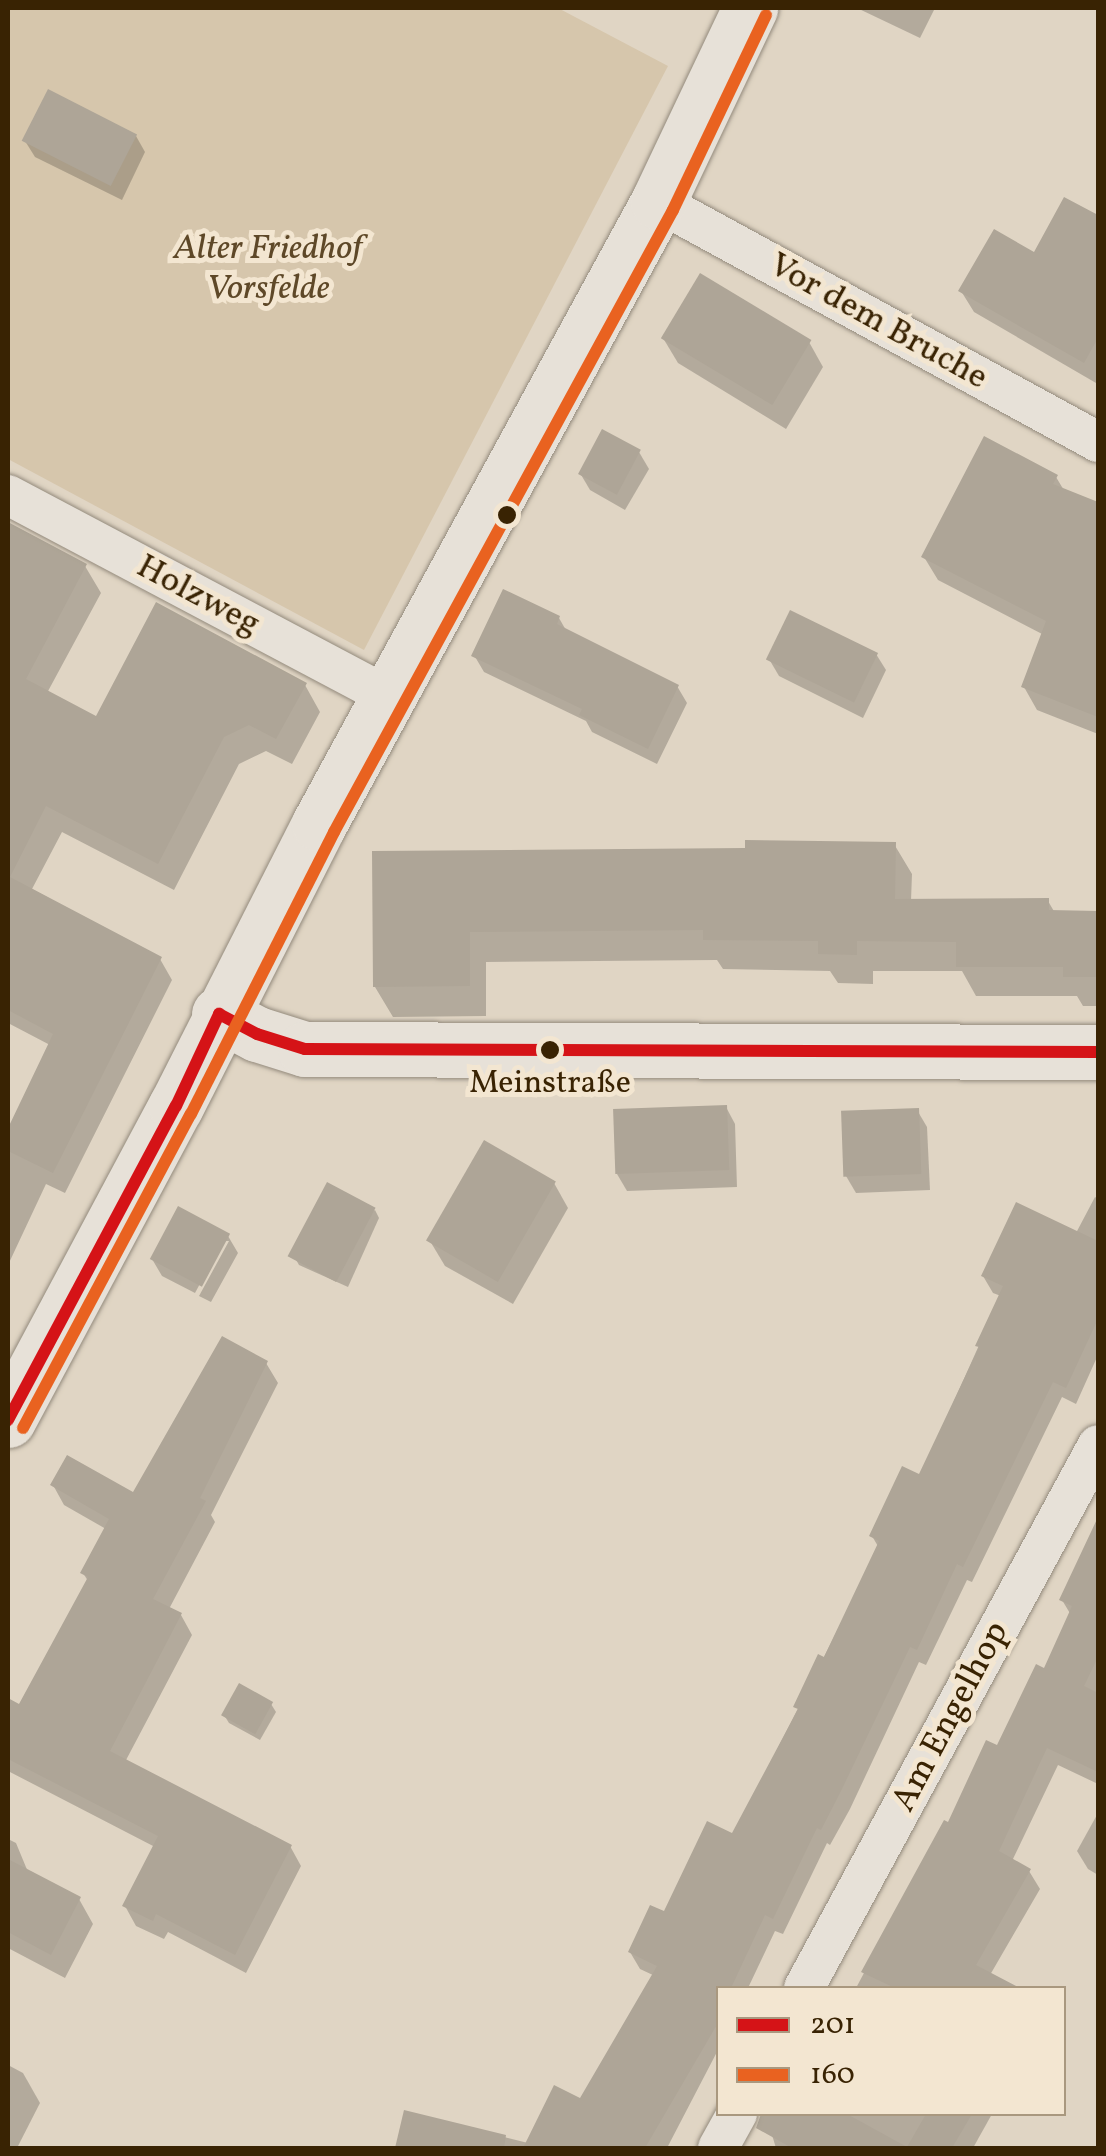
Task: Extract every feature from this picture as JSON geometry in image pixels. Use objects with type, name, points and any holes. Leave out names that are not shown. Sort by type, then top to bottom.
[{"type":"street","points":[[8,1420],[388,696],[658,202],[750,8]]},
{"type":"street","name":"Vor dem Bruche","points":[[658,202],[1098,442]]},
{"type":"street","name":"Holzweg","points":[[8,495],[388,696]]},
{"type":"street","points":[[219,1014],[257,1034],[305,1049],[1098,1052]]},
{"type":"street","name":"Am Engelhop","points":[[805,1986],[1098,1444]]},
{"type":"street","points":[[718,2148],[736,2116]]},
{"type":"green space","name":"Alter Friedhof Vorsfelde","points":[[8,8],[558,8],[668,66],[364,650],[8,459]]},
{"type":"building","points":[[48,89],[137,134],[111,186],[22,141]]},
{"type":"building","points":[[1064,197],[1098,215],[1098,338],[1084,363],[958,291],[994,229],[1034,252]]},
{"type":"building","points":[[700,273],[811,340],[772,405],[661,338]]},
{"type":"building","points":[[602,429],[641,450],[617,495],[578,474]]},
{"type":"building","points":[[984,436],[1058,475],[1053,484],[1098,502],[1098,717],[1021,687],[1046,621],[921,557]]},
{"type":"building","points":[[8,522],[87,564],[26,679],[96,716],[156,602],[307,683],[276,739],[249,725],[224,737],[158,864],[46,806],[10,877],[162,957],[53,1173],[8,1151],[8,1128],[53,1034],[8,1010]]},
{"type":"building","points":[[503,589],[560,616],[557,624],[679,685],[648,749],[579,715],[582,709],[471,656]]},
{"type":"building","points":[[790,610],[878,653],[854,702],[766,659]]},
{"type":"building","points":[[745,840],[896,842],[895,899],[1049,898],[1049,910],[1098,911],[1098,977],[1063,977],[1063,967],[956,967],[956,942],[857,941],[857,955],[818,954],[818,941],[703,940],[703,930],[470,932],[470,986],[373,987],[372,851],[745,848]]},
{"type":"building","points":[[727,1105],[729,1170],[615,1174],[613,1109]]},
{"type":"building","points":[[919,1108],[921,1174],[843,1177],[841,1111]]},
{"type":"building","points":[[484,1140],[556,1182],[498,1282],[426,1240]]},
{"type":"building","points":[[327,1182],[376,1208],[336,1282],[288,1256]]},
{"type":"building","points":[[1016,1202],[1098,1241],[1098,1319],[1066,1388],[1053,1382],[963,1567],[957,1564],[917,1650],[910,1647],[841,1791],[821,1830],[817,1828],[773,1919],[765,1915],[732,1986],[716,1986],[716,2026],[645,2148],[523,2148],[554,2085],[580,2098],[657,1966],[628,1952],[650,1905],[664,1911],[707,1821],[732,1833],[798,1709],[793,1707],[818,1654],[824,1657],[879,1541],[869,1536],[902,1466],[919,1474],[979,1347],[975,1346],[1003,1286],[981,1276]]},
{"type":"building","points":[[178,1206],[230,1234],[202,1287],[150,1259]]},
{"type":"building","points":[[222,1336],[268,1361],[200,1498],[206,1501],[153,1599],[182,1613],[110,1751],[292,1845],[235,1955],[156,1914],[153,1921],[122,1906],[158,1836],[8,1759],[8,1698],[19,1704],[88,1577],[80,1573],[109,1519],[50,1485],[67,1455],[133,1492]]},
{"type":"building","points":[[1098,1517],[1098,1657],[1084,1686],[1098,1693],[1098,1772],[1047,1748],[999,1851],[1031,1869],[976,1965],[1016,1986],[891,1986],[861,1972],[944,1820],[948,1822],[986,1740],[997,1745],[1036,1664],[1044,1668],[1072,1606],[1059,1600]]},
{"type":"building","points":[[239,1683],[273,1702],[255,1734],[221,1715]]},
{"type":"building","points":[[8,1859],[81,1897],[51,1955],[8,1932]]},
{"type":"building","points":[[404,2110],[506,2135],[504,2148],[395,2148]]},
{"type":"building","points":[[760,2116],[851,2116],[907,2147],[925,2116],[971,2116],[952,2148],[792,2148],[756,2128]]},
{"type":"transit line","name":"160","points":[[23,1428],[191,1114],[334,832],[673,210],[766,15]]},
{"type":"transit line","name":"201","points":[[219,1014],[257,1034],[305,1049],[1098,1052]]},
{"type":"transit line","name":"201","points":[[8,1420],[176,1106],[219,1014]]},
{"type":"place","name":"Meinstraße","points":[[550,1050]]}]
